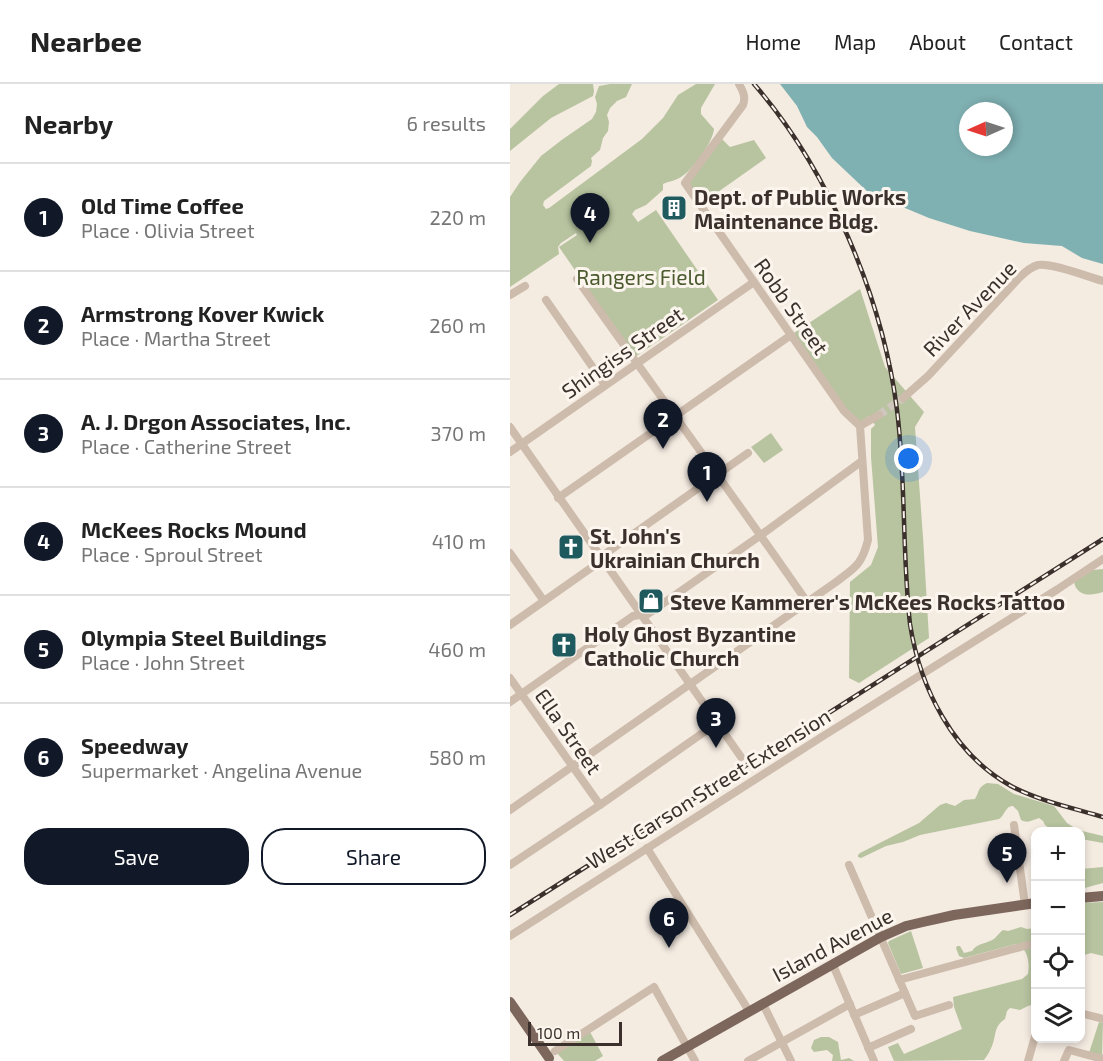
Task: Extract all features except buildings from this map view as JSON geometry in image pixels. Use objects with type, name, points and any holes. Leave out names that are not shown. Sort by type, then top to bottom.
[{"type":"main road","points":[[1085,898],[1103,896]]},
{"type":"main road","name":"Island Avenue","points":[[662,1061],[881,937],[911,925],[954,915],[1030,904]]},
{"type":"main road","points":[[510,1002],[548,1059]]},
{"type":"street","name":"Robb Street","points":[[739,84],[745,97],[743,105],[685,183],[844,411],[860,426]]},
{"type":"street","name":"River Avenue","points":[[903,398],[928,376],[1029,269],[1046,265],[1103,281]]},
{"type":"street","points":[[577,279],[807,602]]},
{"type":"street","name":"Shingiss Street","points":[[510,452],[754,282]]},
{"type":"street","points":[[510,295],[525,286]]},
{"type":"street","points":[[546,300],[605,385]]},
{"type":"street","points":[[558,498],[791,335]]},
{"type":"street","points":[[510,810],[856,567],[865,552],[868,540],[860,426],[879,415]]},
{"type":"street","points":[[510,428],[741,758]]},
{"type":"street","points":[[510,625],[598,563],[605,554],[748,453]]},
{"type":"street","points":[[510,702],[632,617],[648,614],[761,536],[862,461]]},
{"type":"street","points":[[510,553],[544,601]]},
{"type":"street","name":"West Carson Street Extension","points":[[510,936],[1103,559]]},
{"type":"street","name":"Ella Street","points":[[510,678],[600,805]]},
{"type":"street","points":[[510,865],[717,723]]},
{"type":"street","points":[[1014,825],[1030,904]]},
{"type":"street","points":[[647,848],[749,1011]]},
{"type":"street","points":[[849,865],[915,1016],[949,1005]]},
{"type":"street","points":[[899,980],[1028,945]]},
{"type":"street","points":[[833,965],[874,1061]]},
{"type":"street","points":[[548,1059],[654,987],[695,1061]]},
{"type":"street","points":[[854,1015],[905,993]]},
{"type":"street","points":[[763,1004],[791,1061]]},
{"type":"street","points":[[748,1061],[850,1004]]},
{"type":"street","points":[[1085,1014],[1103,1019]]},
{"type":"street","points":[[868,1048],[911,1029]]},
{"type":"street","points":[[1028,1061],[1032,1043]]},
{"type":"street","points":[[1064,1061],[1066,1052],[1069,1050],[1103,1059]]},
{"type":"green space","points":[[559,84],[593,84],[593,96],[551,118],[510,151],[510,129],[543,96]]},
{"type":"green space","name":"Rangers Field","points":[[632,84],[626,97],[617,101],[610,108],[607,115],[608,131],[603,138],[600,150],[591,158],[591,166],[544,201],[543,205],[546,209],[642,139],[663,118],[678,95],[696,84],[715,84],[701,108],[701,114],[714,129],[706,148],[686,174],[663,184],[663,190],[632,214],[638,222],[656,210],[718,300],[635,357],[559,247],[577,235],[576,233],[561,243],[558,247],[559,254],[510,287],[510,197],[541,156],[592,119],[596,112],[595,97],[599,86]]},
{"type":"green space","points":[[720,137],[730,147],[754,140],[766,158],[701,204],[686,183]]},
{"type":"green space","points":[[860,289],[885,367],[924,412],[915,427],[929,638],[859,683],[849,678],[850,582],[871,565],[878,547],[871,457],[871,429],[875,425],[869,416],[857,424],[791,335]]},
{"type":"green space","points":[[771,433],[783,450],[764,463],[751,447]]},
{"type":"green space","points":[[1103,569],[1103,592],[1089,595],[1078,590],[1074,582],[1092,570]]},
{"type":"green space","points":[[998,784],[1014,794],[1054,806],[1067,823],[1073,827],[1048,827],[1039,818],[1023,821],[1018,811],[1011,806],[999,819],[920,835],[886,846],[861,858],[858,857],[860,853],[919,823],[940,805],[946,803],[955,806],[964,800],[975,799],[984,785]]},
{"type":"green space","points":[[1085,832],[1103,836],[1103,843],[1085,840]]},
{"type":"green space","points":[[1103,867],[1103,883],[1085,888],[1085,869]]},
{"type":"green space","points":[[1103,902],[1103,956],[1091,953],[1085,955],[1085,903]]},
{"type":"green space","points":[[1021,927],[1031,928],[1031,1005],[1020,1010],[1010,1008],[1007,1011],[1005,1019],[997,1028],[992,1046],[984,1060],[894,1061],[888,1047],[898,1043],[904,1054],[962,1029],[953,997],[1022,979],[1028,974],[1027,956],[1016,944],[964,958],[959,956],[957,946],[960,946],[964,953],[972,951],[977,946],[995,938],[1003,930],[1008,931]]},
{"type":"green space","points":[[911,931],[923,968],[901,974],[888,943]]},
{"type":"green space","points":[[1099,1022],[1103,1023],[1102,1057],[1089,1053]]},
{"type":"green space","points":[[590,1032],[603,1056],[595,1061],[564,1061],[557,1053]]},
{"type":"green space","points":[[829,1037],[838,1042],[841,1060],[849,1058],[854,1061],[832,1061],[833,1055],[827,1050],[814,1052],[811,1048],[814,1040]]},
{"type":"water","points":[[780,84],[1103,84],[1103,264],[1082,258],[1062,246],[1024,243],[970,231],[929,218],[869,193],[832,158],[807,127],[797,106]]},
{"type":"tunnel","points":[[879,415],[903,398]]},
{"type":"railway","points":[[754,84],[806,155],[828,195],[848,237],[879,324],[890,367],[900,437],[910,624],[922,672],[931,695],[956,738],[990,772],[1011,786],[1033,796],[1103,817]]},
{"type":"railway","points":[[510,915],[1103,539]]},
{"type":"place","name":"Dept. of Public Works Maintenance Bldg.","points":[[674,208]]},
{"type":"place","name":"McKees Rocks Mound","points":[[590,243]]},
{"type":"place","name":"Armstrong Kover Kwick","points":[[663,449]]},
{"type":"place","name":"Old Time Coffee","points":[[707,502]]},
{"type":"place","name":"St. John's Ukrainian Church","points":[[571,547]]},
{"type":"place","name":"Steve Kammerer's McKees Rocks Tattoo","points":[[651,601]]},
{"type":"place","name":"Holy Ghost Byzantine Catholic Church","points":[[564,645]]},
{"type":"place","name":"A. J. Drgon Associates, Inc.","points":[[716,748]]},
{"type":"place","name":"Olympia Steel Buildings","points":[[1007,883]]},
{"type":"place","name":"Speedway","points":[[669,948]]}]
